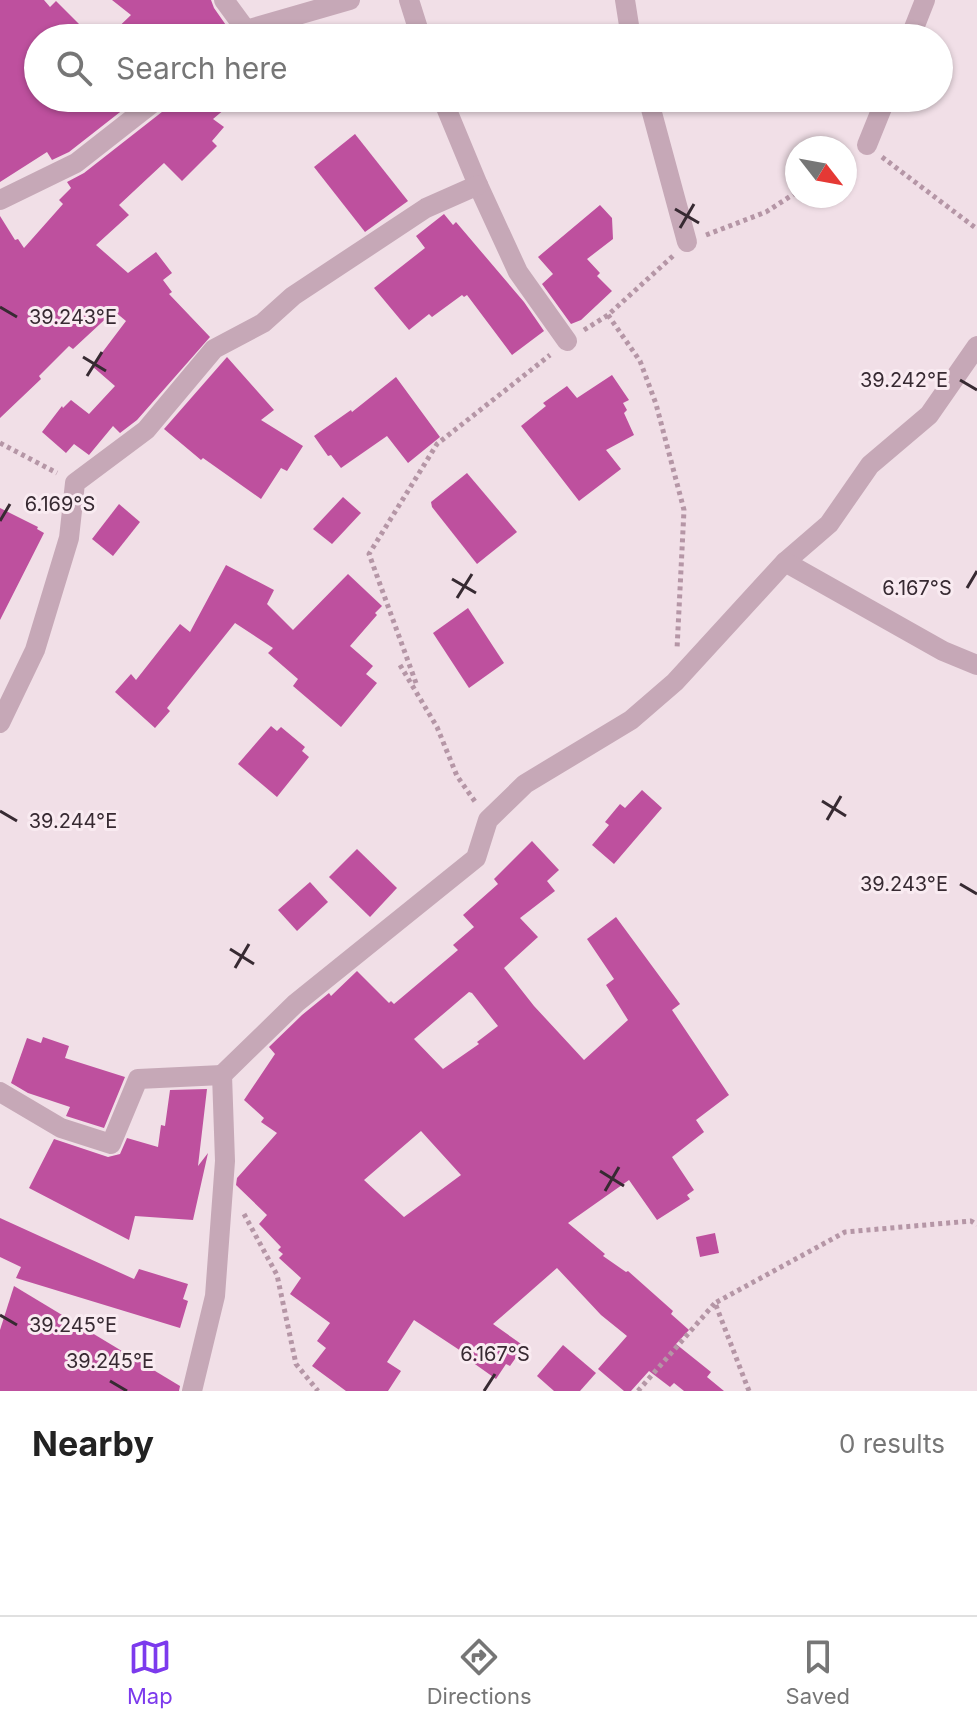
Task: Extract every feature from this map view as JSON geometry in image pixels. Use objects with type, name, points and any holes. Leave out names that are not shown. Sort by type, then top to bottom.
[{"type":"street","points":[[224,0],[236,24]]},
{"type":"street","points":[[273,24],[350,0]]},
{"type":"street","points":[[409,0],[417,24]]},
{"type":"street","points":[[625,0],[629,24]]},
{"type":"street","points":[[916,24],[925,0]]},
{"type":"street","points":[[0,200],[76,163],[141,112]]},
{"type":"street","points":[[448,112],[518,272],[567,341]]},
{"type":"street","points":[[652,112],[687,242]]},
{"type":"street","points":[[867,145],[880,112]]},
{"type":"street","points":[[0,723],[35,650],[69,538],[75,483],[146,430],[214,349],[263,323],[293,296],[426,208],[478,185]]},
{"type":"street","points":[[0,1092],[61,1128],[111,1144],[138,1079],[222,1075],[296,1003],[476,858],[488,820],[525,784],[631,720],[675,682],[785,562],[829,524],[870,465],[929,415],[977,346]]},
{"type":"street","points":[[785,562],[943,651],[977,665]]},
{"type":"street","points":[[192,1391],[215,1296],[225,1161],[222,1075]]},
{"type":"path","points":[[867,145],[977,229]]},
{"type":"path","points":[[416,683],[369,554],[437,444],[567,341],[608,315],[687,242],[766,212],[785,200]]},
{"type":"path","points":[[608,315],[640,361],[656,404],[684,510],[675,682]]},
{"type":"path","points":[[0,443],[75,483]]},
{"type":"path","points":[[400,665],[437,727],[457,776],[488,820]]},
{"type":"path","points":[[243,1212],[277,1275],[296,1364],[318,1391]]},
{"type":"path","points":[[638,1391],[715,1303],[845,1232],[971,1221],[977,1225]]},
{"type":"path","points":[[715,1303],[749,1391]]},
{"type":"building","points":[[0,0],[44,0],[50,7],[56,1],[79,24],[24,24],[24,112],[120,112],[69,152],[52,160],[47,152],[0,182]]},
{"type":"building","points":[[112,0],[211,0],[225,24],[122,24],[131,15]]},
{"type":"building","points":[[162,112],[221,112],[213,119],[224,127],[212,141],[217,146],[182,181],[164,163],[119,205],[129,215],[96,245],[128,273],[156,252],[172,273],[163,280],[172,292],[169,294],[210,337],[137,420],[120,433],[113,426],[89,455],[74,444],[66,453],[42,432],[62,406],[71,400],[89,414],[115,386],[92,366],[126,321],[114,311],[73,349],[69,346],[39,376],[41,379],[0,418],[0,216],[24,248],[63,204],[59,200],[71,188],[67,182],[84,173]]},
{"type":"building","points":[[355,134],[408,201],[365,232],[314,167]]},
{"type":"building","points":[[600,205],[612,218],[613,239],[587,259],[600,273],[597,276],[612,291],[581,320],[571,324],[542,284],[553,274],[538,257]]},
{"type":"building","points":[[444,214],[453,225],[456,222],[524,302],[544,331],[512,355],[467,295],[462,295],[432,317],[429,314],[409,330],[374,288],[425,248],[416,236]]},
{"type":"building","points":[[227,357],[274,410],[261,420],[303,446],[287,471],[281,468],[261,499],[203,458],[201,460],[164,429]]},
{"type":"building","points":[[612,375],[629,400],[623,403],[627,410],[624,413],[634,435],[606,450],[621,469],[579,501],[521,426],[546,406],[543,403],[567,386],[577,398]]},
{"type":"building","points":[[396,377],[440,437],[408,463],[387,436],[341,468],[314,436],[352,412]]},
{"type":"building","points":[[467,473],[517,532],[477,564],[431,502]]},
{"type":"building","points":[[343,497],[361,513],[332,544],[313,529]]},
{"type":"building","points":[[119,504],[140,522],[113,556],[92,539]]},
{"type":"building","points":[[0,508],[44,533],[0,620]]},
{"type":"building","points":[[226,565],[274,590],[267,604],[293,630],[348,574],[382,606],[350,646],[373,666],[366,674],[377,683],[341,727],[293,686],[298,679],[268,653],[273,648],[235,623],[167,708],[170,711],[155,728],[115,692],[131,674],[136,680],[180,624],[190,632]]},
{"type":"building","points":[[468,608],[504,663],[469,688],[433,633]]},
{"type":"building","points":[[271,726],[277,731],[281,727],[305,747],[302,751],[309,757],[277,797],[238,764]]},
{"type":"building","points":[[642,790],[662,808],[614,864],[592,845],[609,825],[605,822],[620,804],[625,808]]},
{"type":"building","points":[[532,841],[559,870],[547,881],[555,891],[520,918],[538,937],[504,968],[584,1060],[628,1020],[606,985],[614,979],[587,939],[616,917],[680,1004],[672,1010],[729,1095],[696,1120],[704,1132],[672,1157],[694,1190],[687,1195],[690,1199],[657,1220],[629,1180],[568,1223],[605,1254],[603,1256],[628,1271],[673,1311],[671,1314],[689,1330],[676,1344],[711,1372],[707,1377],[724,1391],[684,1391],[674,1383],[670,1387],[649,1371],[631,1391],[624,1391],[598,1369],[627,1336],[601,1315],[557,1268],[493,1324],[524,1346],[496,1379],[465,1357],[467,1355],[414,1320],[387,1362],[401,1371],[388,1391],[346,1391],[312,1366],[326,1348],[317,1341],[330,1323],[290,1294],[301,1278],[279,1258],[283,1254],[278,1250],[281,1247],[259,1224],[267,1215],[236,1185],[237,1178],[277,1133],[261,1122],[264,1118],[244,1100],[275,1054],[269,1047],[302,1015],[329,993],[331,996],[357,971],[389,1003],[394,1004],[458,950],[453,945],[474,927],[463,915],[498,884],[494,879]],"holes":[[[469,992],[498,1026],[477,1042],[479,1044],[443,1069],[414,1039]],[[421,1131],[461,1175],[404,1217],[364,1180]]]},
{"type":"building","points":[[357,849],[397,888],[370,917],[329,877]]},
{"type":"building","points":[[310,882],[328,902],[297,931],[278,910]]},
{"type":"building","points":[[43,1037],[69,1046],[65,1058],[125,1077],[104,1128],[66,1116],[70,1107],[28,1093],[11,1083],[27,1038],[41,1043]]},
{"type":"building","points":[[207,1089],[198,1166],[208,1153],[193,1220],[135,1216],[129,1240],[29,1188],[54,1139],[108,1157],[120,1154],[127,1138],[158,1147],[161,1125],[165,1126],[170,1090]]},
{"type":"building","points":[[0,1218],[134,1279],[139,1269],[188,1284],[183,1299],[188,1301],[180,1328],[16,1278],[21,1267],[0,1257]]},
{"type":"building","points":[[715,1233],[719,1253],[700,1257],[696,1237]]},
{"type":"building","points":[[14,1286],[180,1386],[179,1391],[0,1391],[0,1330]]},
{"type":"building","points":[[563,1345],[596,1373],[580,1391],[554,1391],[537,1376]]}]
